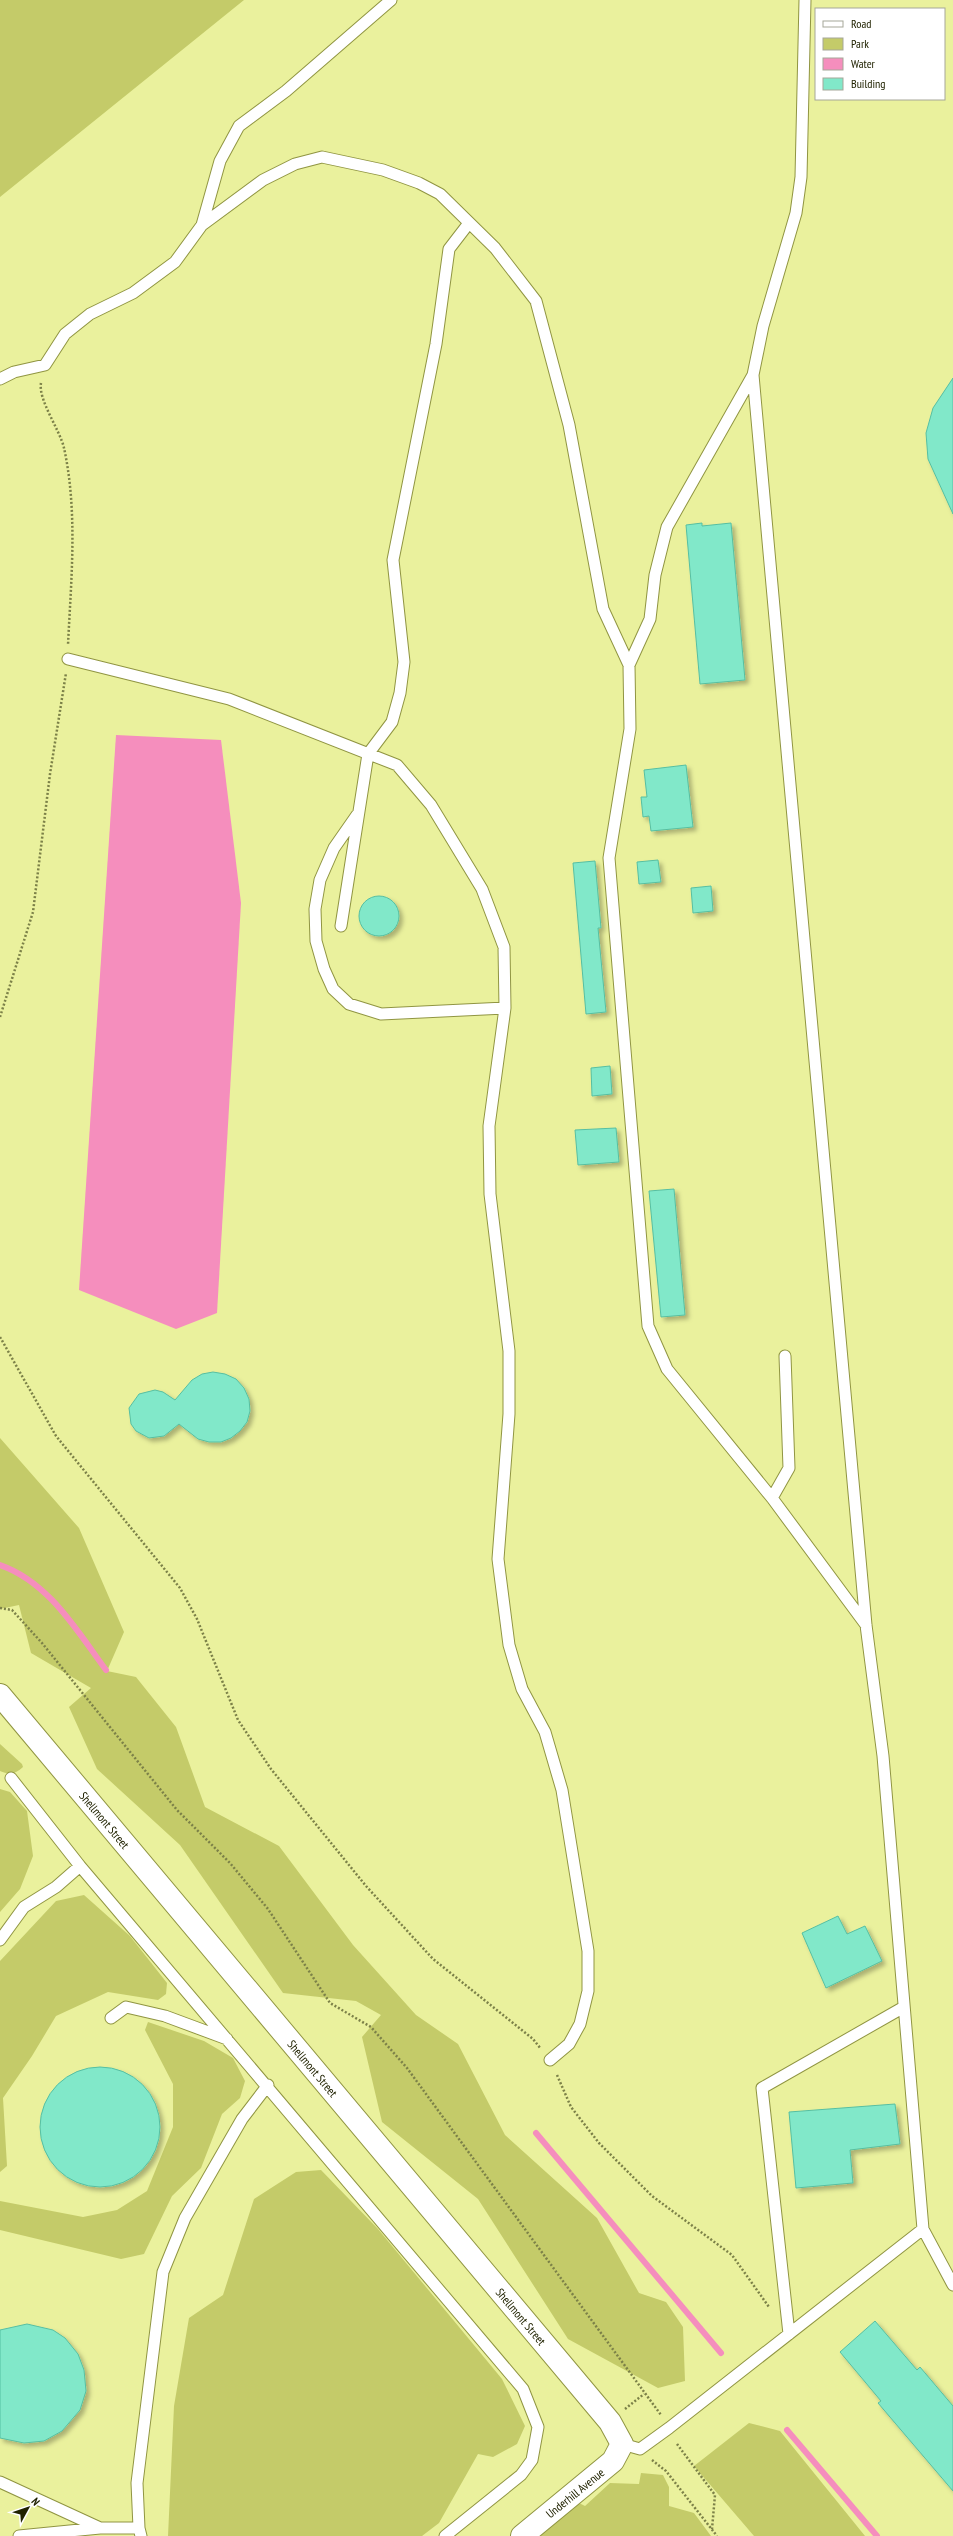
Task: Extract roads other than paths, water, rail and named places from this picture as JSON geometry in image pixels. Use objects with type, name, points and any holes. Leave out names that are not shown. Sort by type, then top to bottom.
[{"type":"street","name":"Shellmont Street","points":[[0,1695],[631,2447]]},
{"type":"street","name":"Underhill Avenue","points":[[522,2536],[631,2447]]},
{"type":"lane","points":[[202,225],[220,161],[240,126],[286,91],[391,0]]},
{"type":"lane","points":[[805,0],[799,192],[796,213],[763,326],[752,375],[667,527],[655,575],[650,619],[630,665],[630,729],[609,858],[648,1326],[667,1369],[772,1498],[866,1625]]},
{"type":"lane","points":[[0,379],[14,372],[45,365],[65,334],[90,314],[133,293],[175,262],[202,225],[263,180],[295,164],[322,157],[383,170],[419,183],[440,194],[495,248],[536,301],[569,425],[603,609],[630,665]]},
{"type":"lane","points":[[341,926],[368,754],[392,722],[400,692],[404,662],[393,560],[436,344],[449,249],[469,223]]},
{"type":"lane","points":[[752,375],[866,1625],[883,1756],[923,2229],[953,2285]]},
{"type":"lane","points":[[68,659],[230,699],[397,765],[431,805],[482,889],[504,947],[505,1008],[489,1126],[490,1194],[509,1351],[509,1414],[498,1559],[508,1646],[522,1689],[545,1732],[562,1790],[588,1951],[588,1991],[580,2024],[569,2044],[550,2060]]},
{"type":"lane","points":[[358,813],[334,848],[320,880],[315,910],[316,941],[324,970],[333,989],[349,1004],[382,1014],[505,1008]]},
{"type":"lane","points":[[772,1498],[789,1468],[785,1356]]},
{"type":"lane","points":[[11,1778],[80,1866],[268,2085],[523,2389],[538,2427],[532,2460],[521,2475],[445,2536]]},
{"type":"lane","points":[[0,1940],[24,1907],[56,1887],[80,1866]]},
{"type":"lane","points":[[111,2018],[126,2007],[165,2016],[227,2039]]},
{"type":"lane","points":[[789,2334],[762,2088],[904,2007]]},
{"type":"lane","points":[[19,2536],[100,2528],[140,2532],[137,2483],[163,2272],[185,2218],[242,2119],[268,2085]]},
{"type":"lane","points":[[631,2447],[789,2334],[923,2229]]},
{"type":"lane","points":[[0,2482],[100,2528]]},
{"type":"water","points":[[116,735],[221,740],[241,903],[217,1313],[176,1329],[79,1290]]},
{"type":"waterway","points":[[0,1565],[33,1583],[47,1595],[73,1624],[106,1670]]},
{"type":"waterway","points":[[536,2133],[721,2353]]},
{"type":"waterway","points":[[787,2430],[877,2536]]}]
